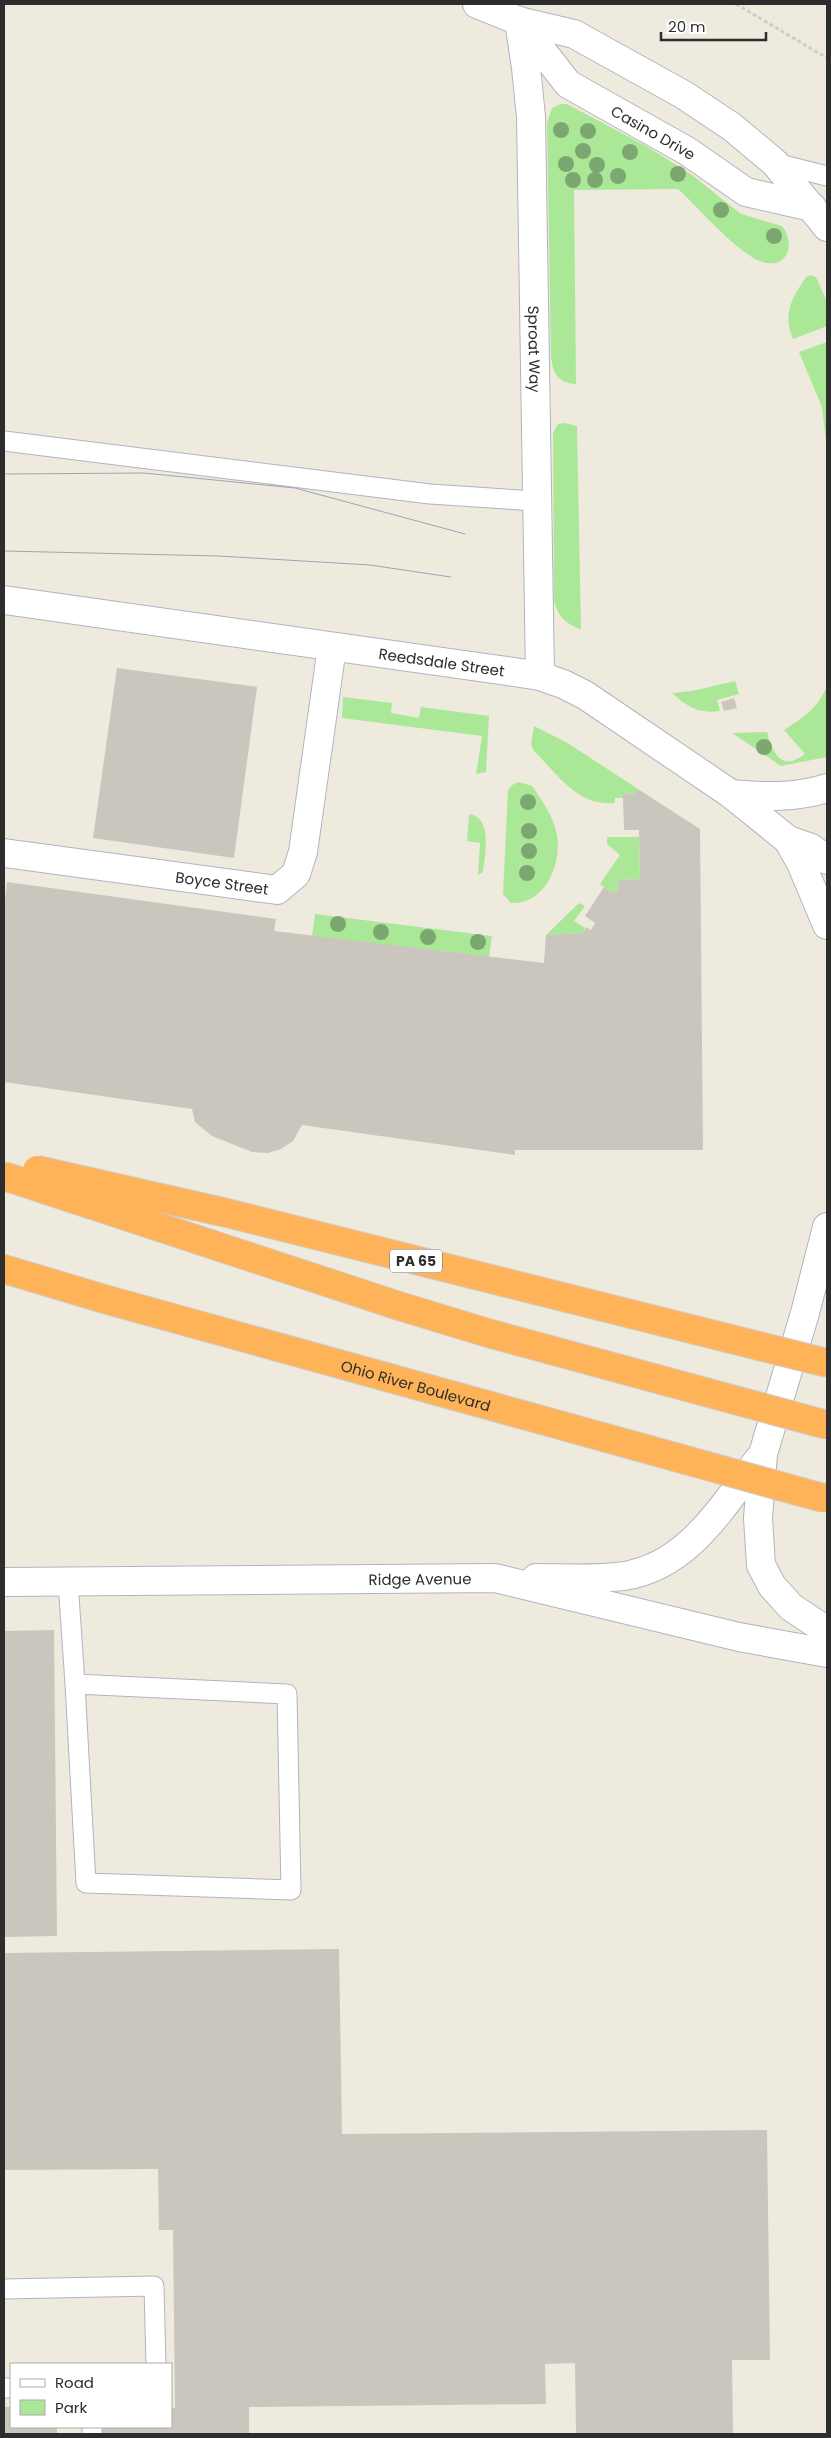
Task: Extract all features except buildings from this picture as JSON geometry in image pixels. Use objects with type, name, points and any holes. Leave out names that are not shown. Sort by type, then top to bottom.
[{"type":"highway","name":"PA 65","points":[[4,1163],[227,1214],[827,1363]]},
{"type":"highway","points":[[4,1176],[399,1306],[827,1425]]},
{"type":"highway","name":"Ohio River Boulevard","points":[[4,1269],[108,1300],[826,1500]]},
{"type":"highway","points":[[4,1280],[108,1300]]},
{"type":"main road","name":"Casino Drive","points":[[477,4],[519,21],[574,34],[684,95],[732,127],[775,163],[822,213]]},
{"type":"main road","name":"Casino Drive","points":[[519,21],[568,84],[687,151],[746,192],[822,213]]},
{"type":"main road","name":"Sproat Way","points":[[519,21],[526,68],[530,117],[540,676]]},
{"type":"main road","name":"Reedsdale Street","points":[[4,600],[540,676],[563,684],[585,695],[731,794],[788,840],[811,848],[827,860]]},
{"type":"main road","name":"Boyce Street","points":[[4,854],[277,890],[296,874],[303,852],[332,647]]},
{"type":"main road","points":[[731,794],[767,797],[792,796],[827,788]]},
{"type":"main road","points":[[788,840],[801,863],[827,924]]},
{"type":"main road","points":[[827,1226],[805,1313],[763,1454],[758,1518],[761,1564],[772,1586],[791,1607],[827,1631]]},
{"type":"main road","points":[[495,1578],[625,1576],[655,1567],[675,1556],[694,1542],[763,1454]]},
{"type":"main road","name":"Ridge Avenue","points":[[4,1582],[495,1578],[738,1637],[827,1653]]},
{"type":"lane","points":[[775,163],[827,176]]},
{"type":"lane","points":[[4,441],[430,494],[536,501]]},
{"type":"lane","points":[[68,1581],[86,1883],[291,1890],[287,1694],[75,1684]]},
{"type":"lane","points":[[4,2289],[154,2286],[156,2363]]},
{"type":"path","points":[[736,4],[827,58]]},
{"type":"green space","points":[[561,104],[567,104],[648,147],[692,175],[741,214],[782,226],[786,232],[789,246],[785,257],[780,261],[766,263],[756,259],[733,243],[678,189],[574,190],[576,384],[561,380],[555,373],[551,357],[547,123],[552,108]]},
{"type":"green space","points":[[810,275],[816,277],[827,302],[827,326],[793,339],[788,322],[790,306],[806,277]]},
{"type":"green space","points":[[827,342],[827,450],[822,407],[799,352]]},
{"type":"green space","points":[[565,423],[577,426],[581,630],[563,619],[554,601],[553,433],[558,424]]},
{"type":"green space","points":[[735,681],[739,694],[717,700],[720,711],[713,712],[694,708],[672,693],[692,691]]},
{"type":"green space","points":[[827,686],[827,757],[781,766],[732,733],[767,732],[772,747],[780,758],[784,761],[797,759],[805,754],[784,730],[809,712]]},
{"type":"green space","points":[[343,697],[392,703],[391,713],[419,718],[421,707],[489,716],[486,772],[476,774],[482,736],[342,718]]},
{"type":"green space","points":[[534,726],[566,742],[638,789],[635,794],[623,793],[623,798],[615,798],[615,803],[602,803],[590,800],[579,794],[569,787],[534,751],[531,744]]},
{"type":"green space","points":[[519,782],[532,786],[543,802],[554,825],[558,843],[555,867],[543,889],[534,897],[523,902],[511,903],[503,894],[508,790],[512,785]]},
{"type":"green space","points":[[469,814],[477,817],[485,829],[486,847],[483,872],[478,875],[480,843],[467,841]]},
{"type":"green space","points":[[607,837],[639,837],[640,879],[619,880],[618,891],[612,893],[600,884],[620,855],[607,844]]},
{"type":"green space","points":[[579,903],[585,906],[574,921],[585,928],[583,933],[546,935]]},
{"type":"green space","points":[[315,914],[492,936],[489,957],[312,936]]},
{"type":"tram line","points":[[4,474],[144,473],[295,488],[465,534]]},
{"type":"tram line","points":[[4,551],[219,556],[370,565],[451,577]]}]
